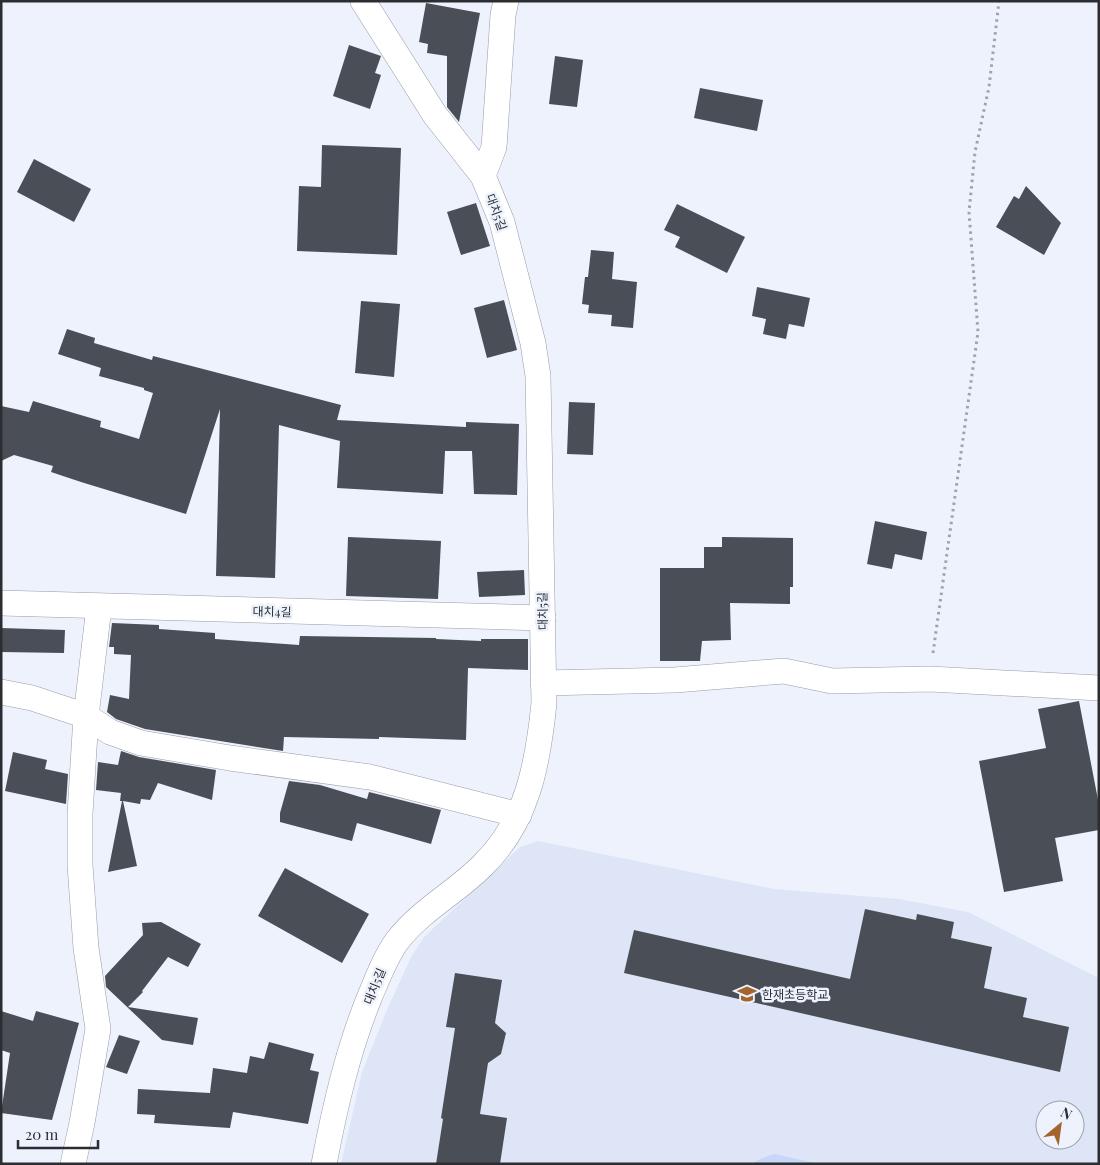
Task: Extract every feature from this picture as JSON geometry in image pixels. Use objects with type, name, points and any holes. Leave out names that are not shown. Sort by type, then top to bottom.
[{"type":"street","name":"대치5길","points":[[324,1164],[348,1057],[384,962],[397,942],[415,921],[482,866],[505,840],[519,816],[536,770],[544,703],[538,376],[533,343],[502,222],[483,176],[435,115],[362,1]]},
{"type":"street","points":[[483,176],[494,147],[503,15],[506,1]]},
{"type":"street","name":"대치4길","points":[[1,603],[542,618]]},
{"type":"street","points":[[73,1164],[98,1029],[86,948],[80,865],[80,814],[86,716],[99,607]]},
{"type":"street","points":[[543,683],[675,680],[784,671],[832,681],[930,679],[1099,688]]},
{"type":"street","points":[[1,692],[32,698],[86,716],[110,732],[140,743],[230,758],[370,777],[519,816]]},
{"type":"path","points":[[930,679],[978,332],[969,212],[975,152],[989,87],[999,1]]},
{"type":"shaded area","name":"한재초등학교","points":[[538,841],[774,889],[899,899],[968,912],[1099,978],[1099,1164],[341,1164],[362,1072],[411,957],[424,937],[520,847]]},
{"type":"shaded area","points":[[774,1154],[820,1164],[752,1164]]},
{"type":"building","points":[[426,3],[480,13],[459,122],[447,107],[447,56],[427,53],[428,44],[419,42]]},
{"type":"building","points":[[349,45],[381,56],[375,73],[381,75],[370,109],[333,96]]},
{"type":"building","points":[[555,56],[583,60],[577,107],[549,104]]},
{"type":"building","points":[[700,88],[763,100],[757,131],[694,118]]},
{"type":"building","points":[[322,145],[401,148],[397,255],[297,251],[299,186],[321,187]]},
{"type":"building","points":[[34,159],[91,189],[74,222],[17,192]]},
{"type":"building","points":[[1026,186],[1061,223],[1044,255],[996,227],[1014,196],[1019,199]]},
{"type":"building","points":[[476,203],[490,246],[461,255],[447,212]]},
{"type":"building","points":[[677,204],[745,237],[727,273],[675,247],[680,237],[664,230]]},
{"type":"building","points":[[591,250],[614,252],[612,279],[637,282],[633,328],[611,326],[612,315],[588,313],[589,305],[582,304]]},
{"type":"building","points":[[757,287],[810,298],[804,327],[789,324],[786,339],[763,334],[766,319],[752,316]]},
{"type":"building","points":[[504,300],[517,350],[487,358],[474,308]]},
{"type":"building","points":[[361,301],[400,304],[394,377],[355,373]]},
{"type":"building","points":[[67,329],[95,338],[94,343],[152,360],[153,356],[341,405],[337,420],[466,427],[466,422],[519,424],[517,495],[474,494],[472,451],[445,451],[443,494],[337,488],[340,441],[279,425],[275,578],[216,576],[220,409],[186,514],[51,472],[53,466],[14,455],[1,461],[1,406],[29,412],[33,401],[101,421],[100,427],[139,439],[153,393],[144,390],[144,388],[99,376],[101,368],[58,354]]},
{"type":"building","points":[[569,402],[595,403],[593,455],[567,454]]},
{"type":"building","points":[[875,521],[927,532],[922,560],[895,554],[892,569],[867,564]]},
{"type":"building","points":[[348,537],[441,541],[438,599],[346,596]]},
{"type":"building","points":[[722,537],[793,538],[793,587],[790,587],[790,604],[730,603],[731,640],[702,641],[700,661],[660,661],[660,568],[704,568],[704,547],[722,547]]},
{"type":"building","points":[[524,570],[525,595],[479,597],[477,572]]},
{"type":"building","points":[[112,623],[159,625],[159,629],[215,633],[215,639],[299,645],[300,636],[436,638],[481,641],[481,639],[528,639],[528,670],[468,668],[466,740],[379,737],[379,739],[284,737],[283,751],[145,729],[116,719],[107,712],[110,695],[129,699],[131,655],[114,654],[114,647],[109,647]]},
{"type":"building","points":[[1,628],[65,630],[64,653],[1,652]]},
{"type":"building","points":[[1079,701],[1099,805],[1099,830],[1055,838],[1063,881],[1004,892],[979,761],[1046,748],[1038,709]]},
{"type":"building","points":[[121,751],[139,757],[216,770],[212,800],[158,783],[150,800],[141,799],[140,804],[123,801],[137,866],[108,872],[122,801],[120,801],[121,793],[96,790],[98,762],[118,765]]},
{"type":"building","points":[[13,752],[47,760],[45,769],[68,774],[66,804],[5,791]]},
{"type":"building","points":[[289,781],[320,785],[367,799],[369,792],[441,810],[431,844],[357,823],[352,841],[280,822],[280,813]]},
{"type":"building","points":[[285,868],[369,914],[342,963],[258,916]]},
{"type":"building","name":"한재초등학교","points":[[865,909],[916,920],[917,914],[954,922],[951,938],[992,947],[984,988],[1027,998],[1023,1017],[1069,1027],[1060,1072],[624,973],[634,930],[850,979]]},
{"type":"building","points":[[161,922],[201,944],[188,967],[168,957],[143,992],[128,1007],[198,1018],[193,1045],[162,1040],[106,987],[105,976],[143,935],[142,923]]},
{"type":"building","points":[[455,973],[502,980],[495,1023],[506,1033],[501,1054],[488,1063],[480,1114],[507,1118],[500,1164],[436,1164],[455,1028],[446,1027]]},
{"type":"building","points":[[1,1011],[33,1021],[36,1011],[79,1023],[52,1120],[1,1113],[10,1053],[1,1050]]},
{"type":"building","points":[[119,1035],[140,1041],[127,1074],[106,1067]]},
{"type":"building","points":[[269,1042],[314,1054],[310,1070],[319,1072],[308,1124],[233,1112],[230,1128],[154,1123],[155,1115],[137,1114],[138,1089],[210,1093],[213,1068],[247,1073],[250,1056],[264,1059]]},
{"type":"place","name":"한재초등학교","points":[[747,994]]}]
